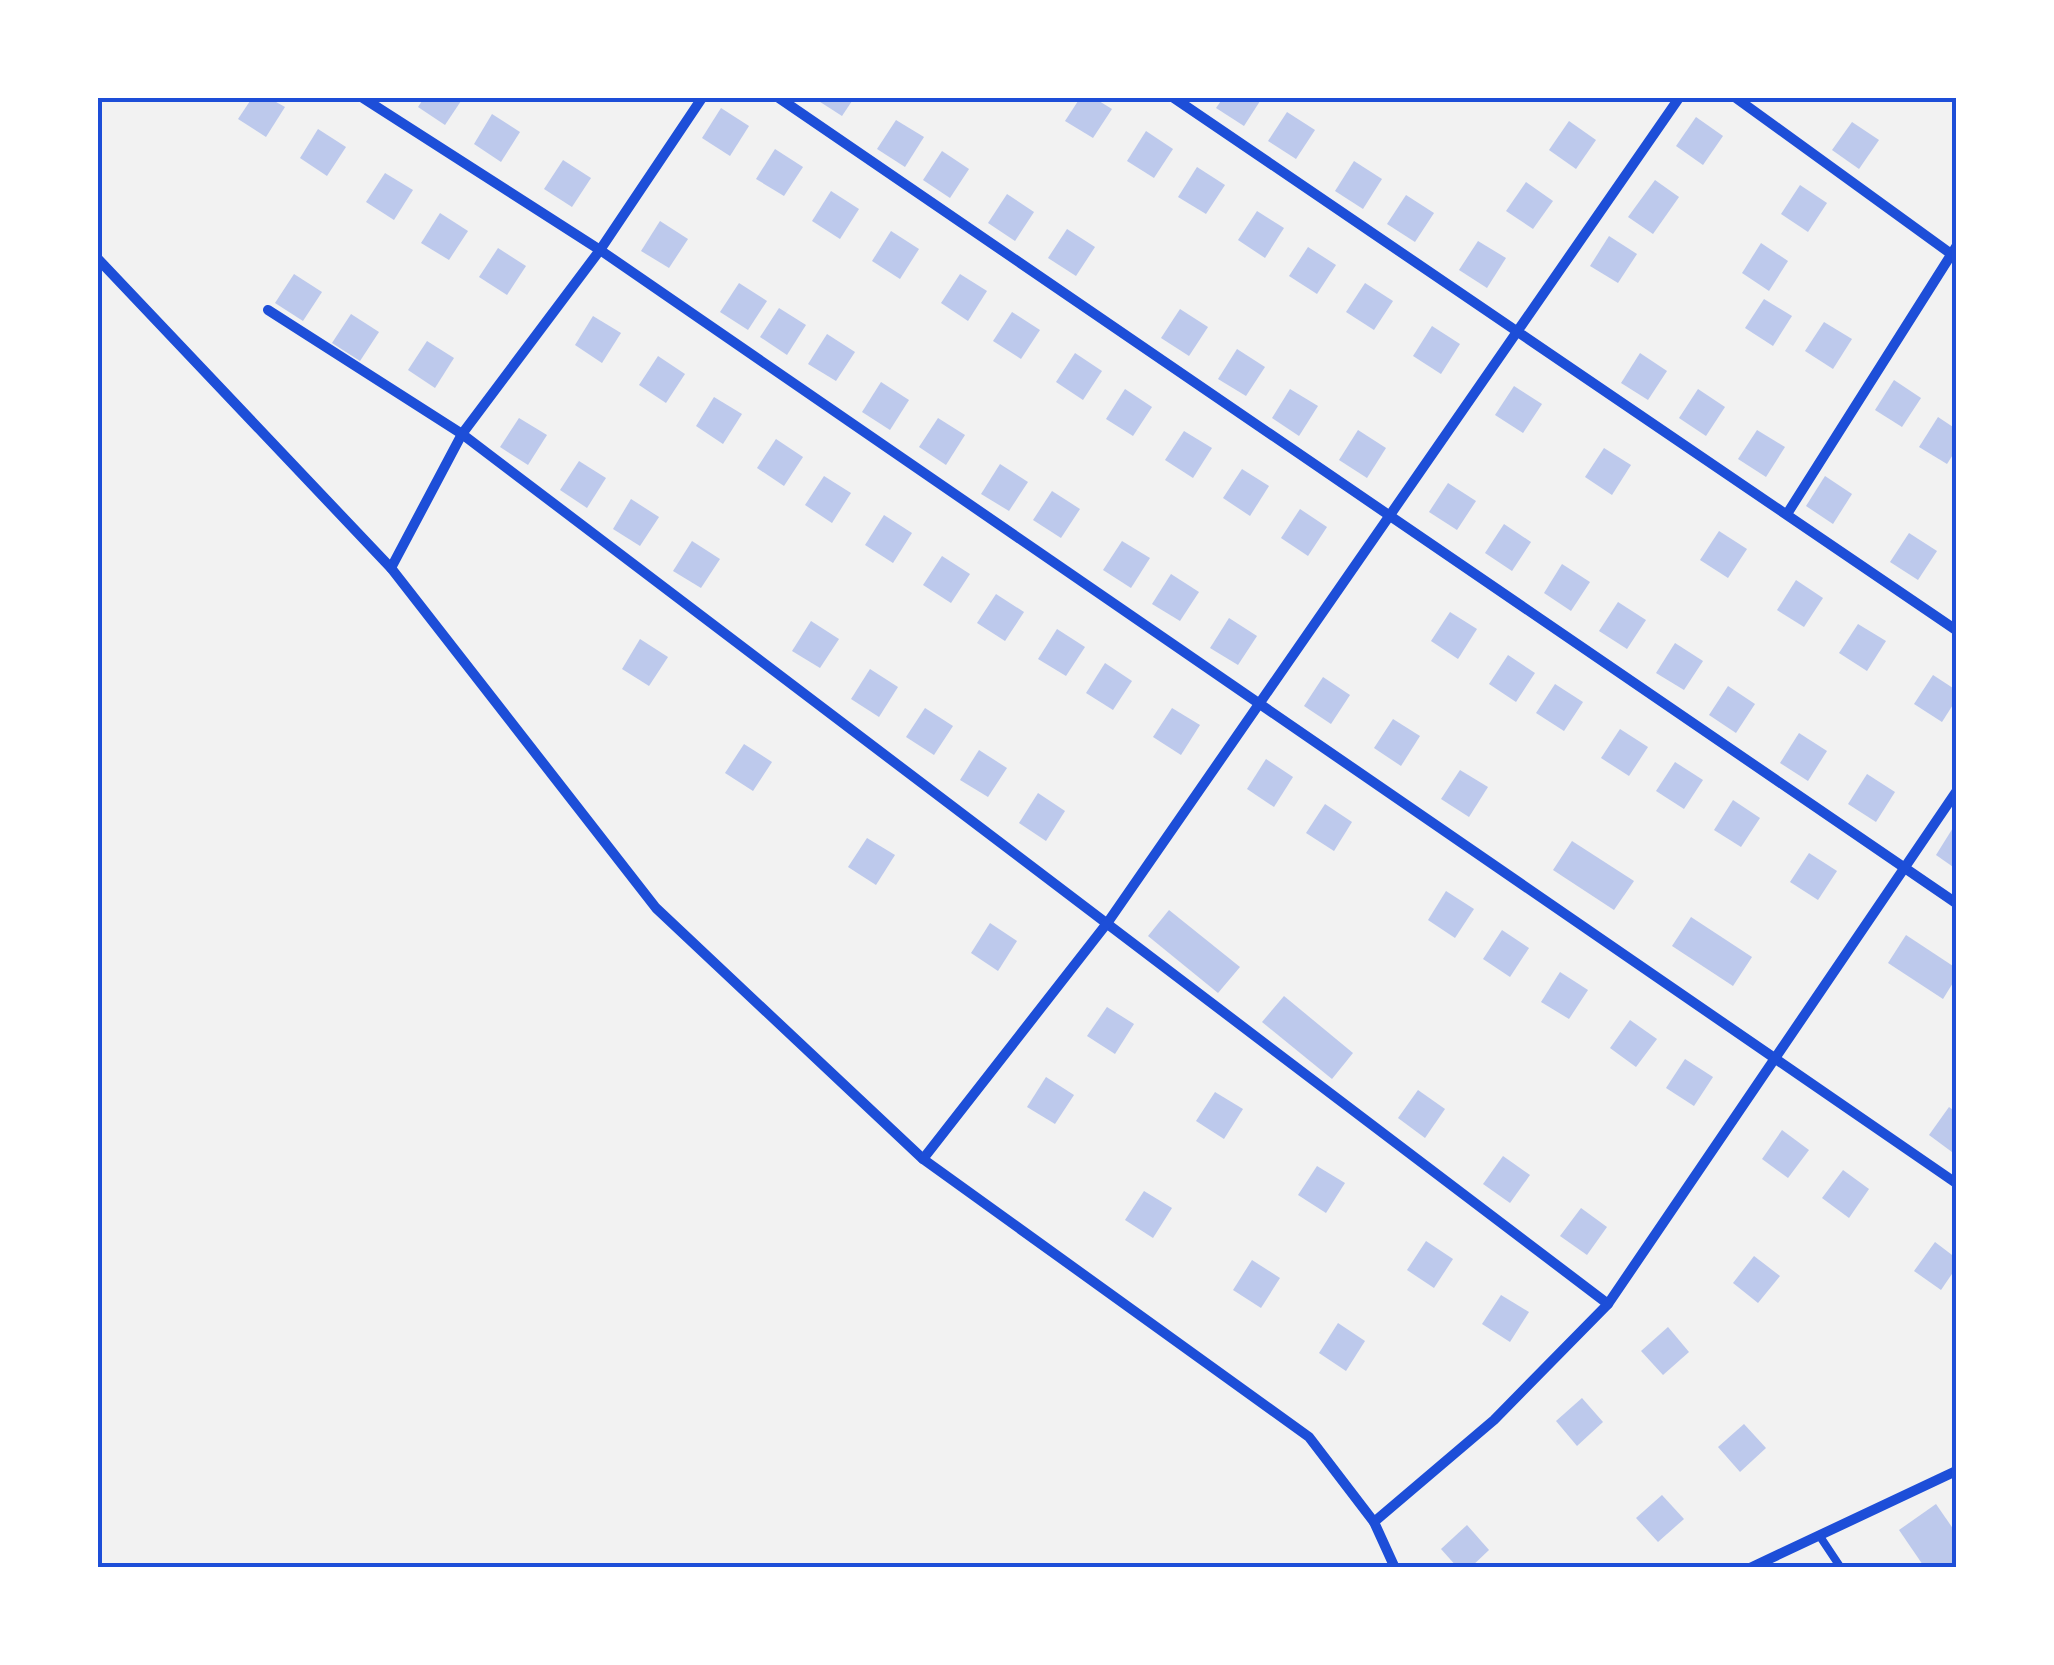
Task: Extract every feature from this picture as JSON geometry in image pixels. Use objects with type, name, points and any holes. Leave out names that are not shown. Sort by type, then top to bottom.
[{"type":"street","points":[[363,98],[600,250],[1778,1056],[1956,1183]]},
{"type":"street","points":[[391,568],[462,434],[600,250],[702,98]]},
{"type":"street","points":[[779,98],[1956,903]]},
{"type":"street","points":[[924,1159],[1108,922],[1391,518],[1515,328],[1678,98]]},
{"type":"street","points":[[1736,98],[1955,253],[1787,514]]},
{"type":"street","points":[[1181,100],[1956,630]]},
{"type":"street","points":[[98,259],[391,568],[656,908],[924,1159],[1309,1437],[1374,1522],[1395,1568]]},
{"type":"street","points":[[268,310],[462,434],[1608,1304]]},
{"type":"street","points":[[1374,1522],[1494,1420],[1608,1304],[1956,792]]},
{"type":"street","points":[[1750,1568],[1956,1470]]},
{"type":"lane","points":[[1819,1535],[1840,1568]]},
{"type":"building","points":[[252,98],[269,98],[285,107],[266,137],[238,119]]},
{"type":"building","points":[[424,98],[463,98],[445,125],[418,107]]},
{"type":"building","points":[[814,98],[854,98],[842,116]]},
{"type":"building","points":[[1080,98],[1094,98],[1112,109],[1093,138],[1065,121]]},
{"type":"building","points":[[1223,98],[1262,98],[1244,126],[1216,108]]},
{"type":"building","points":[[721,108],[749,126],[730,156],[702,138]]},
{"type":"building","points":[[1287,112],[1315,130],[1296,159],[1268,141]]},
{"type":"building","points":[[492,114],[520,132],[501,162],[474,144]]},
{"type":"building","points":[[1696,117],[1723,136],[1703,165],[1676,146]]},
{"type":"building","points":[[896,120],[924,137],[905,167],[877,149]]},
{"type":"building","points":[[1569,121],[1596,140],[1576,169],[1549,150]]},
{"type":"building","points":[[1852,122],[1879,140],[1859,169],[1832,150]]},
{"type":"building","points":[[318,129],[346,147],[327,176],[300,158]]},
{"type":"building","points":[[1146,131],[1173,149],[1154,178],[1127,161]]},
{"type":"building","points":[[775,149],[803,167],[784,196],[756,179]]},
{"type":"building","points":[[942,151],[969,169],[950,198],[923,180]]},
{"type":"building","points":[[563,160],[591,178],[572,207],[544,189]]},
{"type":"building","points":[[1354,161],[1382,179],[1363,209],[1335,191]]},
{"type":"building","points":[[1197,167],[1225,185],[1206,214],[1178,197]]},
{"type":"building","points":[[385,173],[413,190],[394,220],[366,202]]},
{"type":"building","points":[[1655,180],[1679,197],[1653,234],[1628,217]]},
{"type":"building","points":[[1526,182],[1553,201],[1533,229],[1506,211]]},
{"type":"building","points":[[1800,185],[1827,203],[1808,232],[1781,214]]},
{"type":"building","points":[[831,191],[859,209],[840,239],[812,221]]},
{"type":"building","points":[[1007,194],[1034,212],[1015,241],[988,223]]},
{"type":"building","points":[[1406,195],[1434,213],[1415,242],[1387,224]]},
{"type":"building","points":[[1257,211],[1284,228],[1265,258],[1238,240]]},
{"type":"building","points":[[440,213],[468,231],[449,260],[421,243]]},
{"type":"building","points":[[660,221],[688,239],[669,268],[641,251]]},
{"type":"building","points":[[1067,229],[1095,247],[1076,276],[1048,258]]},
{"type":"building","points":[[891,231],[919,249],[900,279],[872,261]]},
{"type":"building","points":[[1609,236],[1637,254],[1618,283],[1590,266]]},
{"type":"building","points":[[1478,241],[1506,258],[1487,288],[1459,270]]},
{"type":"building","points":[[1761,243],[1788,261],[1769,291],[1742,273]]},
{"type":"building","points":[[1308,247],[1336,265],[1317,294],[1289,276]]},
{"type":"building","points":[[498,248],[526,266],[507,295],[479,277]]},
{"type":"building","points":[[294,274],[322,292],[303,321],[275,303]]},
{"type":"building","points":[[960,274],[987,291],[968,321],[941,303]]},
{"type":"building","points":[[739,283],[767,301],[748,330],[720,312]]},
{"type":"building","points":[[1365,283],[1393,301],[1374,330],[1346,312]]},
{"type":"building","points":[[1764,299],[1792,316],[1773,346],[1745,328]]},
{"type":"building","points":[[779,308],[806,325],[787,355],[760,337]]},
{"type":"building","points":[[1180,309],[1208,327],[1189,356],[1161,338]]},
{"type":"building","points":[[1012,312],[1040,330],[1021,359],[993,341]]},
{"type":"building","points":[[351,314],[379,332],[360,361],[332,343]]},
{"type":"building","points":[[593,316],[621,333],[602,363],[575,345]]},
{"type":"building","points":[[1824,322],[1852,339],[1833,369],[1805,351]]},
{"type":"building","points":[[1432,326],[1460,344],[1441,374],[1413,356]]},
{"type":"building","points":[[827,334],[855,352],[836,381],[808,364]]},
{"type":"building","points":[[427,341],[454,358],[435,388],[408,370]]},
{"type":"building","points":[[1237,349],[1265,367],[1246,396],[1218,379]]},
{"type":"building","points":[[1075,353],[1102,371],[1083,400],[1056,382]]},
{"type":"building","points":[[1640,353],[1667,371],[1648,400],[1621,383]]},
{"type":"building","points":[[658,356],[685,374],[666,403],[639,385]]},
{"type":"building","points":[[1894,380],[1921,398],[1902,427],[1875,410]]},
{"type":"building","points":[[881,382],[909,400],[890,430],[862,412]]},
{"type":"building","points":[[1514,386],[1542,404],[1523,433],[1495,415]]},
{"type":"building","points":[[1125,389],[1152,407],[1133,436],[1106,419]]},
{"type":"building","points":[[1290,389],[1318,406],[1299,436],[1272,418]]},
{"type":"building","points":[[1698,389],[1725,407],[1706,436],[1679,418]]},
{"type":"building","points":[[714,397],[742,414],[723,444],[696,426]]},
{"type":"building","points":[[1938,417],[1956,429],[1956,450],[1947,464],[1919,447]]},
{"type":"building","points":[[519,418],[547,435],[528,465],[500,447]]},
{"type":"building","points":[[938,418],[965,435],[946,465],[919,447]]},
{"type":"building","points":[[1358,430],[1386,448],[1367,478],[1339,460]]},
{"type":"building","points":[[1757,430],[1785,447],[1766,477],[1738,459]]},
{"type":"building","points":[[1184,431],[1212,448],[1193,478],[1165,460]]},
{"type":"building","points":[[776,439],[803,457],[784,486],[757,468]]},
{"type":"building","points":[[1604,448],[1631,465],[1612,495],[1585,477]]},
{"type":"building","points":[[579,461],[606,478],[587,508],[560,490]]},
{"type":"building","points":[[1000,464],[1028,482],[1009,511],[981,494]]},
{"type":"building","points":[[1242,469],[1269,486],[1250,516],[1223,498]]},
{"type":"building","points":[[824,476],[851,493],[832,523],[805,505]]},
{"type":"building","points":[[1825,476],[1852,494],[1833,524],[1806,506]]},
{"type":"building","points":[[1448,483],[1476,501],[1457,530],[1429,512]]},
{"type":"building","points":[[1052,491],[1080,509],[1061,538],[1033,520]]},
{"type":"building","points":[[631,499],[659,517],[640,546],[613,529]]},
{"type":"building","points":[[1300,509],[1327,527],[1308,556],[1281,538]]},
{"type":"building","points":[[884,515],[912,533],[893,563],[865,545]]},
{"type":"building","points":[[1504,524],[1531,542],[1512,571],[1485,553]]},
{"type":"building","points":[[1719,531],[1747,549],[1728,578],[1700,560]]},
{"type":"building","points":[[1909,533],[1937,551],[1918,580],[1890,562]]},
{"type":"building","points":[[692,541],[720,559],[701,588],[673,571]]},
{"type":"building","points":[[1122,541],[1150,558],[1131,588],[1103,570]]},
{"type":"building","points":[[942,556],[970,574],[951,603],[923,585]]},
{"type":"building","points":[[1562,564],[1590,582],[1571,611],[1544,593]]},
{"type":"building","points":[[1171,574],[1199,592],[1180,621],[1152,604]]},
{"type":"building","points":[[1796,580],[1823,598],[1804,627],[1777,610]]},
{"type":"building","points":[[996,594],[1024,612],[1005,641],[977,623]]},
{"type":"building","points":[[1618,602],[1646,620],[1627,649],[1599,631]]},
{"type":"building","points":[[1450,612],[1477,629],[1458,659],[1431,641]]},
{"type":"building","points":[[1229,618],[1257,636],[1238,665],[1210,648]]},
{"type":"building","points":[[811,621],[839,639],[820,668],[792,651]]},
{"type":"building","points":[[1858,624],[1886,641],[1867,671],[1839,653]]},
{"type":"building","points":[[1057,629],[1085,647],[1066,676],[1038,659]]},
{"type":"building","points":[[640,639],[668,657],[649,686],[622,669]]},
{"type":"building","points":[[1675,643],[1703,661],[1684,690],[1656,673]]},
{"type":"building","points":[[1508,655],[1535,673],[1516,702],[1489,684]]},
{"type":"building","points":[[1105,663],[1132,681],[1113,710],[1086,693]]},
{"type":"building","points":[[870,669],[898,687],[879,717],[851,699]]},
{"type":"building","points":[[1933,675],[1956,690],[1956,700],[1942,722],[1914,704]]},
{"type":"building","points":[[1323,677],[1350,695],[1331,724],[1304,706]]},
{"type":"building","points":[[1555,684],[1583,702],[1564,731],[1536,713]]},
{"type":"building","points":[[1728,686],[1755,704],[1736,733],[1709,715]]},
{"type":"building","points":[[925,708],[953,726],[934,755],[906,737]]},
{"type":"building","points":[[1172,708],[1200,725],[1181,755],[1153,737]]},
{"type":"building","points":[[1393,719],[1420,736],[1401,766],[1374,748]]},
{"type":"building","points":[[1620,729],[1648,747],[1629,776],[1601,758]]},
{"type":"building","points":[[1799,733],[1827,751],[1808,781],[1780,763]]},
{"type":"building","points":[[744,744],[772,762],[753,791],[725,773]]},
{"type":"building","points":[[979,750],[1007,768],[988,797],[960,780]]},
{"type":"building","points":[[1266,759],[1293,777],[1274,807],[1247,789]]},
{"type":"building","points":[[1675,762],[1703,780],[1684,809],[1656,791]]},
{"type":"building","points":[[1460,770],[1488,787],[1469,817],[1441,799]]},
{"type":"building","points":[[1867,774],[1895,792],[1876,822],[1848,804]]},
{"type":"building","points":[[1038,793],[1065,811],[1046,841],[1019,823]]},
{"type":"building","points":[[1733,800],[1760,818],[1741,847],[1714,830]]},
{"type":"building","points":[[1325,804],[1352,822],[1334,851],[1306,833]]},
{"type":"building","points":[[1956,823],[1956,869],[1936,855]]},
{"type":"building","points":[[867,838],[895,855],[876,885],[848,867]]},
{"type":"building","points":[[1572,841],[1634,881],[1614,910],[1553,870]]},
{"type":"building","points":[[1809,853],[1837,871],[1818,900],[1790,882]]},
{"type":"building","points":[[1446,891],[1474,909],[1455,938],[1428,920]]},
{"type":"building","points":[[1169,910],[1240,967],[1218,993],[1148,936]]},
{"type":"building","points":[[1691,917],[1752,957],[1733,986],[1672,946]]},
{"type":"building","points":[[990,923],[1017,941],[998,971],[971,953]]},
{"type":"building","points":[[1502,930],[1529,948],[1510,977],[1483,959]]},
{"type":"building","points":[[1906,935],[1956,968],[1956,978],[1943,999],[1888,963]]},
{"type":"building","points":[[1560,972],[1588,990],[1569,1019],[1541,1002]]},
{"type":"building","points":[[1284,996],[1353,1053],[1332,1079],[1262,1022]]},
{"type":"building","points":[[1107,1007],[1134,1024],[1115,1054],[1087,1036]]},
{"type":"building","points":[[1630,1020],[1657,1039],[1636,1067],[1610,1048]]},
{"type":"building","points":[[1685,1059],[1713,1077],[1694,1106],[1666,1088]]},
{"type":"building","points":[[1046,1077],[1074,1095],[1055,1124],[1027,1107]]},
{"type":"building","points":[[1418,1090],[1445,1109],[1425,1138],[1398,1118]]},
{"type":"building","points":[[1215,1092],[1243,1109],[1224,1139],[1196,1121]]},
{"type":"building","points":[[1949,1107],[1956,1112],[1956,1155],[1929,1135]]},
{"type":"building","points":[[1782,1130],[1809,1150],[1788,1178],[1762,1159]]},
{"type":"building","points":[[1503,1156],[1530,1175],[1510,1203],[1483,1184]]},
{"type":"building","points":[[1317,1166],[1345,1183],[1326,1213],[1298,1195]]},
{"type":"building","points":[[1843,1170],[1869,1189],[1849,1218],[1822,1198]]},
{"type":"building","points":[[1144,1191],[1172,1208],[1153,1238],[1125,1220]]},
{"type":"building","points":[[1581,1208],[1607,1227],[1587,1255],[1560,1236]]},
{"type":"building","points":[[1426,1241],[1453,1259],[1434,1288],[1407,1270]]},
{"type":"building","points":[[1935,1242],[1956,1258],[1956,1268],[1941,1290],[1914,1271]]},
{"type":"building","points":[[1754,1256],[1780,1276],[1758,1303],[1733,1283]]},
{"type":"building","points":[[1252,1260],[1280,1278],[1261,1308],[1233,1290]]},
{"type":"building","points":[[1501,1295],[1529,1312],[1510,1342],[1482,1324]]},
{"type":"building","points":[[1338,1323],[1365,1341],[1346,1371],[1319,1353]]},
{"type":"building","points":[[1668,1327],[1689,1352],[1663,1375],[1641,1351]]},
{"type":"building","points":[[1582,1398],[1603,1422],[1577,1446],[1556,1421]]},
{"type":"building","points":[[1744,1424],[1766,1448],[1740,1472],[1718,1447]]},
{"type":"building","points":[[1662,1495],[1684,1519],[1658,1542],[1636,1518]]},
{"type":"building","points":[[1936,1504],[1956,1533],[1956,1568],[1925,1568],[1899,1530]]},
{"type":"building","points":[[1467,1525],[1489,1550],[1470,1568],[1458,1568],[1441,1549]]}]
